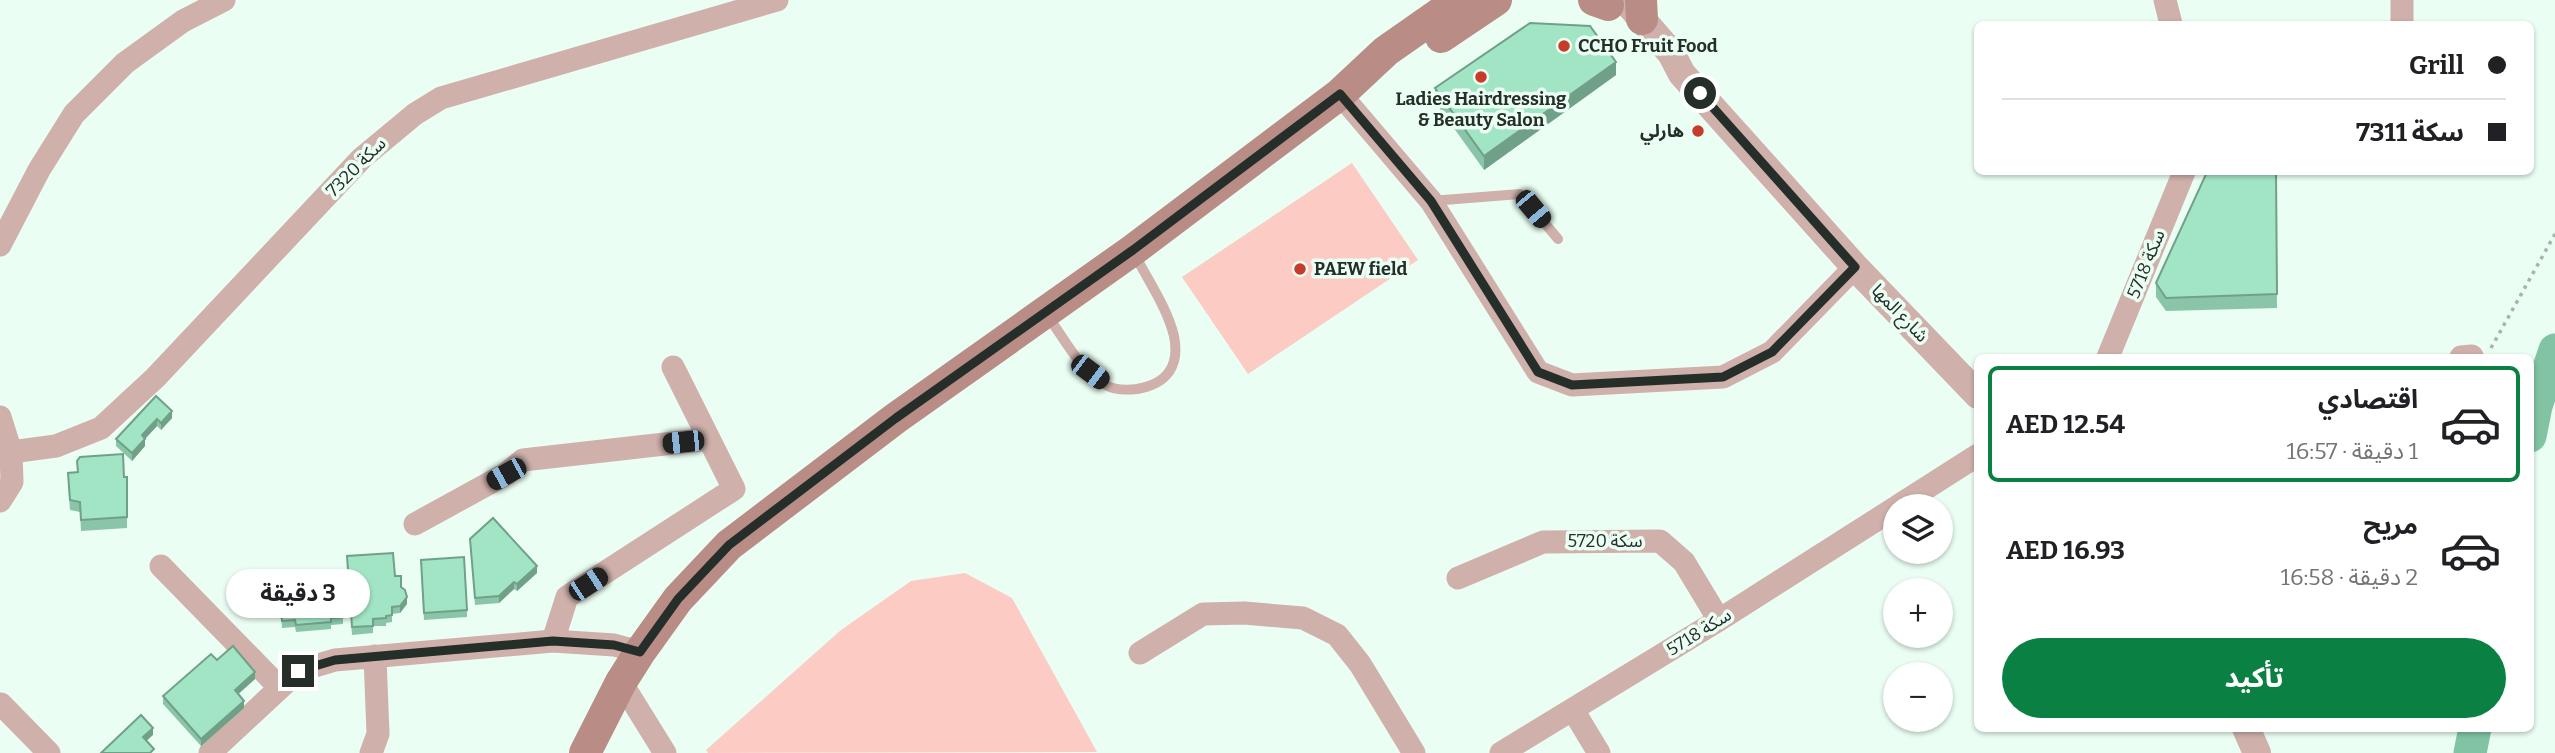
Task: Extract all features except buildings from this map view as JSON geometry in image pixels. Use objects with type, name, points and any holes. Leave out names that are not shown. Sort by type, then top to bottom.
[{"type":"main road","points":[[585,753],[621,682],[640,652],[678,599],[729,545],[896,418],[1133,250],[1340,94],[1378,57],[1459,0]]},
{"type":"main road","points":[[1340,94],[1393,68],[1496,0]]},
{"type":"street","points":[[0,245],[39,170],[74,114],[125,63],[183,21],[223,0]]},
{"type":"street","name":"سكة 7320","points":[[11,452],[56,446],[101,428],[155,378],[362,158],[415,114],[440,99],[777,0]]},
{"type":"street","points":[[2165,0],[2170,21]]},
{"type":"street","points":[[2402,0],[2402,21]]},
{"type":"street","name":"شارع المها","points":[[1619,4],[1671,53],[1682,74],[1855,267],[1974,391]]},
{"type":"street","points":[[1340,94],[1431,201],[1538,372],[1572,385],[1723,377],[1772,352],[1855,267]]},
{"type":"street","name":"سكة 5718","points":[[2109,354],[2183,175]]},
{"type":"street","points":[[553,641],[567,597],[734,489],[673,367]]},
{"type":"street","points":[[0,417],[11,452],[12,482],[0,502]]},
{"type":"street","points":[[415,524],[506,474],[523,460],[709,439]]},
{"type":"street","name":"سكة 5718","points":[[1917,494],[1974,458]]},
{"type":"street","name":"سكة 5718","points":[[1501,753],[1883,516]]},
{"type":"street","name":"سكة 5720","points":[[1458,578],[1543,542],[1660,541],[1684,562],[1719,620]]},
{"type":"street","points":[[161,566],[280,688]]},
{"type":"street","points":[[1140,653],[1203,614],[1244,613],[1303,618],[1337,635],[1360,664],[1414,753]]},
{"type":"street","points":[[210,753],[298,671],[335,660],[553,641],[614,645],[640,652]]},
{"type":"street","points":[[371,753],[378,734],[375,656]]},
{"type":"street","points":[[621,682],[665,753]]},
{"type":"street","points":[[1,704],[49,753]]},
{"type":"street","points":[[1573,710],[1599,753]]},
{"type":"street","points":[[2248,732],[2256,753]]},
{"type":"lane","points":[[1431,201],[1520,194],[1558,239]]},
{"type":"lane","points":[[1046,312],[1076,356],[1107,386],[1129,390],[1152,386],[1163,380],[1174,364],[1174,337],[1133,250]]},
{"type":"path","points":[[2478,354],[2488,351],[2555,234]]},
{"type":"shaded area","name":"PAEW field","points":[[1352,163],[1418,260],[1248,374],[1182,277]]},
{"type":"shaded area","points":[[965,573],[1012,598],[1097,752],[708,753],[706,750],[841,630],[911,581]]},
{"type":"waterway","points":[[2534,416],[2555,350]]},
{"type":"waterway","points":[[2470,753],[2474,732]]},
{"type":"place","name":"CCHO Fruit Food","points":[[1564,46]]},
{"type":"place","name":"Ladies Hairdressing & Beauty Salon","points":[[1481,77]]},
{"type":"place","name":"هارلي","points":[[1698,131]]},
{"type":"place","name":"PAEW field","points":[[1300,269]]},
{"type":"route","points":[[298,671],[335,660],[553,641],[614,645],[640,652],[678,599],[729,545],[896,418],[1133,250],[1340,94],[1431,201],[1538,372],[1572,385],[1723,377],[1772,352],[1855,267],[1700,93]]}]
